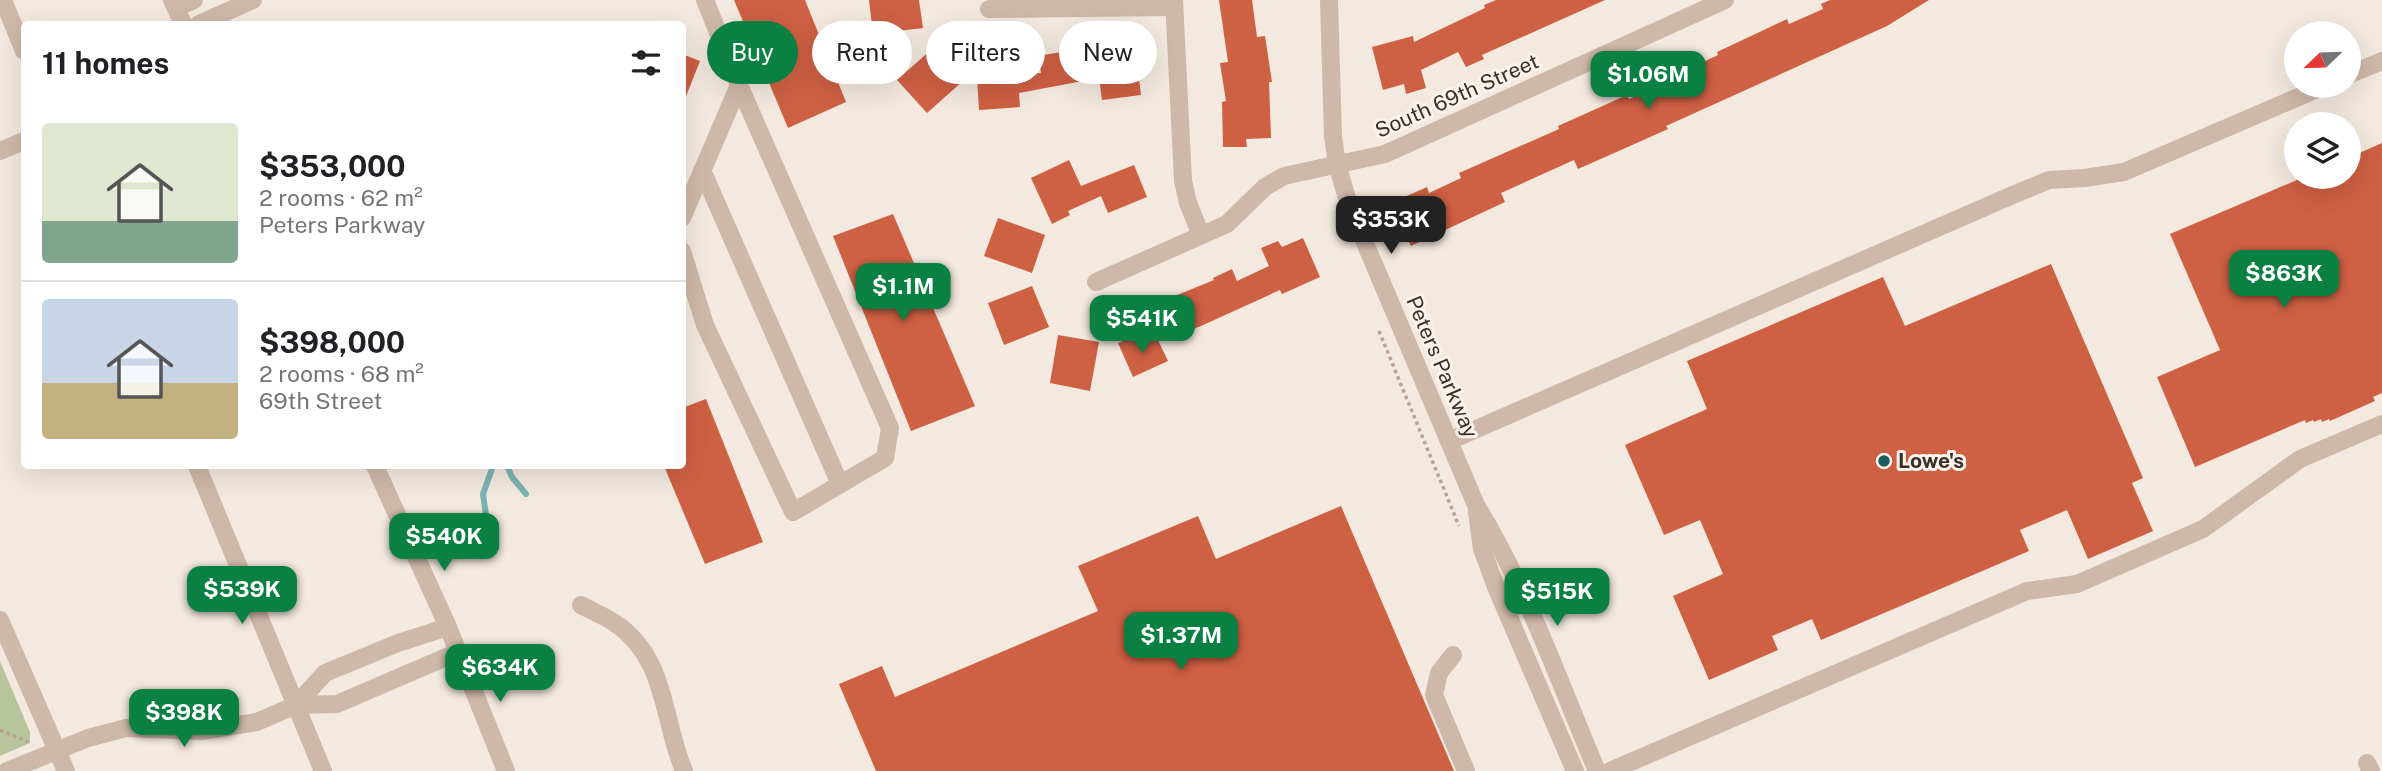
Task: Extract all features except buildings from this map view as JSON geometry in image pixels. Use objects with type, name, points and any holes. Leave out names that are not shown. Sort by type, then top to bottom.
[{"type":"street","points":[[3,0],[21,44]]},
{"type":"street","points":[[177,11],[194,0]]},
{"type":"street","points":[[207,21],[253,0]]},
{"type":"street","points":[[686,264],[705,325],[793,512],[885,458],[890,428],[739,85],[705,0]]},
{"type":"street","name":"Peters Parkway","points":[[1329,0],[1333,136],[1337,164],[1349,205],[1476,505]]},
{"type":"street","name":"South 69th Street","points":[[1096,282],[1227,224],[1273,181],[1296,172],[1385,154],[1403,147],[1725,0]]},
{"type":"street","points":[[989,9],[1174,4],[1183,181],[1188,203],[1202,235]]},
{"type":"street","points":[[2361,70],[2382,61]]},
{"type":"street","points":[[686,208],[739,85]]},
{"type":"street","points":[[1449,441],[2049,180],[2124,172],[2296,98]]},
{"type":"street","points":[[0,151],[21,142]]},
{"type":"street","points":[[702,170],[840,484]]},
{"type":"street","points":[[1609,771],[2027,591],[2077,583],[2203,529],[2300,459],[2382,424]]},
{"type":"street","points":[[198,469],[323,771]]},
{"type":"street","points":[[376,469],[448,627],[506,771]]},
{"type":"street","points":[[1476,505],[1482,548],[1575,771]]},
{"type":"street","points":[[1476,505],[1498,541],[1515,578],[1597,771]]},
{"type":"street","points":[[581,605],[616,623],[639,646],[657,674],[684,771]]},
{"type":"street","points":[[0,620],[66,771]]},
{"type":"street","points":[[296,705],[325,673],[398,643],[448,627]]},
{"type":"street","points":[[7,771],[88,738],[126,728],[202,731],[257,722],[296,705],[337,704],[458,652]]},
{"type":"street","points":[[1453,655],[1439,673],[1434,695],[1466,771]]},
{"type":"green space","points":[[0,661],[30,732],[30,743],[0,756]]},
{"type":"waterway","points":[[486,515],[483,494],[492,469]]},
{"type":"waterway","points":[[508,469],[526,494]]},
{"type":"place","name":"Lowe's","points":[[1884,461]]}]
